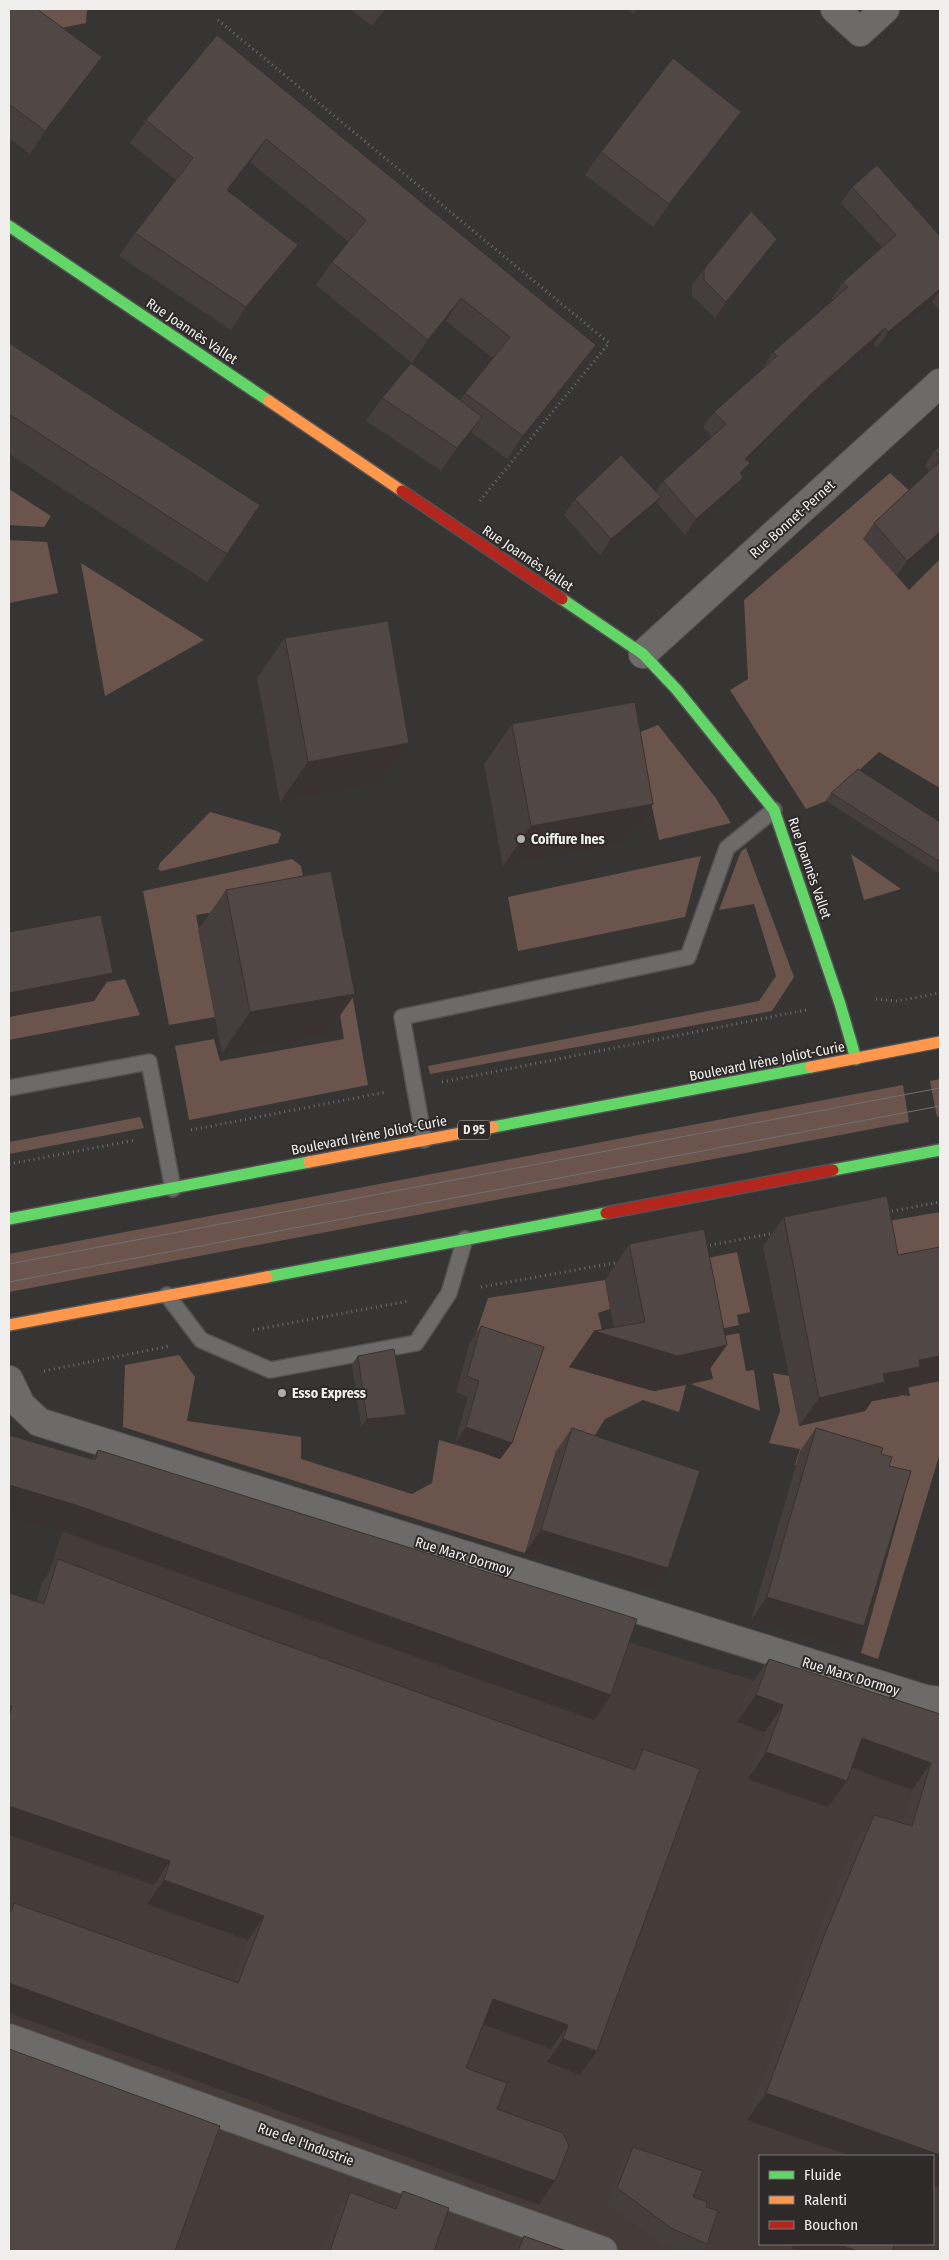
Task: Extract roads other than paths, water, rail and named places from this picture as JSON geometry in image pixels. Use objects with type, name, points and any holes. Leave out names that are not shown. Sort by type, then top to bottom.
[{"type":"main road","name":"Rue Joannès Vallet","points":[[9,226],[643,654],[678,690],[774,810],[840,1004],[856,1059]]},
{"type":"main road","name":"Boulevard Irène Joliot-Curie","points":[[9,1219],[940,1042]]},
{"type":"main road","points":[[9,1325],[940,1150]]},
{"type":"street","points":[[835,9],[860,32],[885,9]]},
{"type":"street","name":"Rue Bonnet-Pernet","points":[[643,654],[940,383]]},
{"type":"street","name":"Rue Marx Dormoy","points":[[9,1380],[21,1405],[39,1422],[745,1644],[925,1699],[940,1701]]},
{"type":"street","name":"Rue de l'Industrie","points":[[9,2038],[603,2251]]},
{"type":"lane","points":[[424,1140],[402,1017],[688,957],[727,848],[774,810]]},
{"type":"lane","points":[[9,1088],[149,1062],[173,1189]]},
{"type":"lane","points":[[167,1296],[201,1340],[270,1370],[416,1343],[449,1294],[465,1239]]},
{"type":"tram line","points":[[9,1264],[940,1088]]},
{"type":"tram line","points":[[9,1282],[940,1106]]},
{"type":"place","name":"Coiffure Ines","points":[[521,839]]},
{"type":"place","name":"Esso Express","points":[[282,1393]]}]
